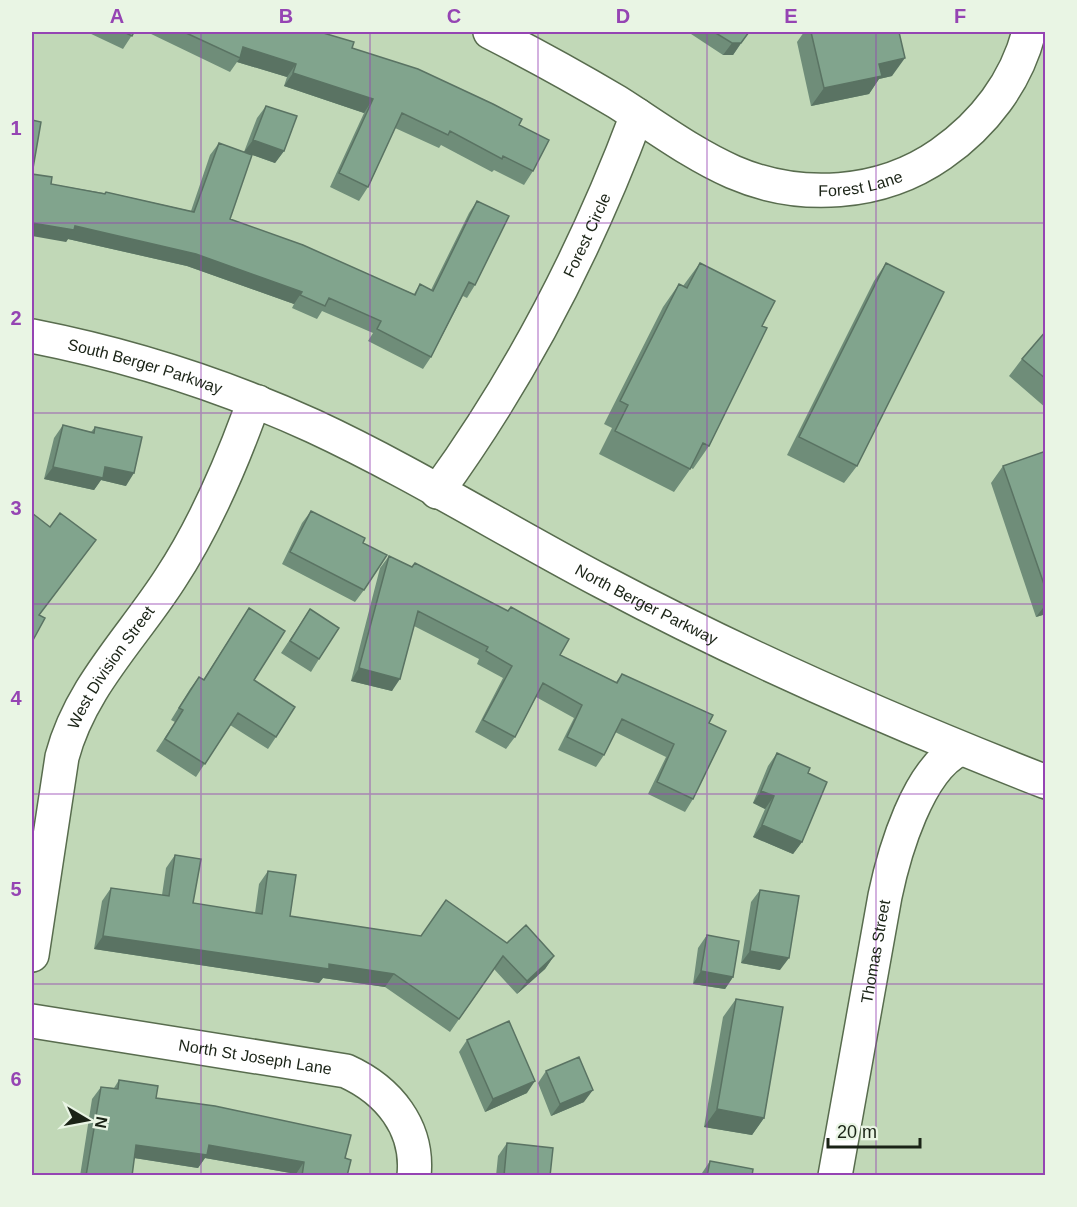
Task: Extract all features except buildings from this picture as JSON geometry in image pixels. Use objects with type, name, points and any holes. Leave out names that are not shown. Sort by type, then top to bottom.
[{"type":"street","points":[[490,32],[553,65],[637,115]]},
{"type":"street","name":"Forest Lane","points":[[637,115],[720,165],[754,180],[814,191],[866,186],[922,165],[971,130],[1008,83],[1029,32]]},
{"type":"street","name":"Forest Circle","points":[[437,492],[490,416],[543,328],[596,218],[637,115]]},
{"type":"street","name":"South Berger Parkway","points":[[32,336],[140,362],[258,402]]},
{"type":"street","name":"North Berger Parkway","points":[[258,402],[352,445],[602,582],[743,652],[960,749],[1046,782]]},
{"type":"street","name":"West Division Street","points":[[32,955],[62,757],[76,716],[102,673],[179,566],[212,505],[249,415],[258,402]]},
{"type":"street","name":"Thomas Street","points":[[835,1176],[885,896],[895,856],[922,793],[947,755],[960,749]]},
{"type":"street","name":"North St Joseph Lane","points":[[32,1021],[346,1071],[371,1084],[387,1098],[400,1115],[413,1148],[414,1176]]}]
